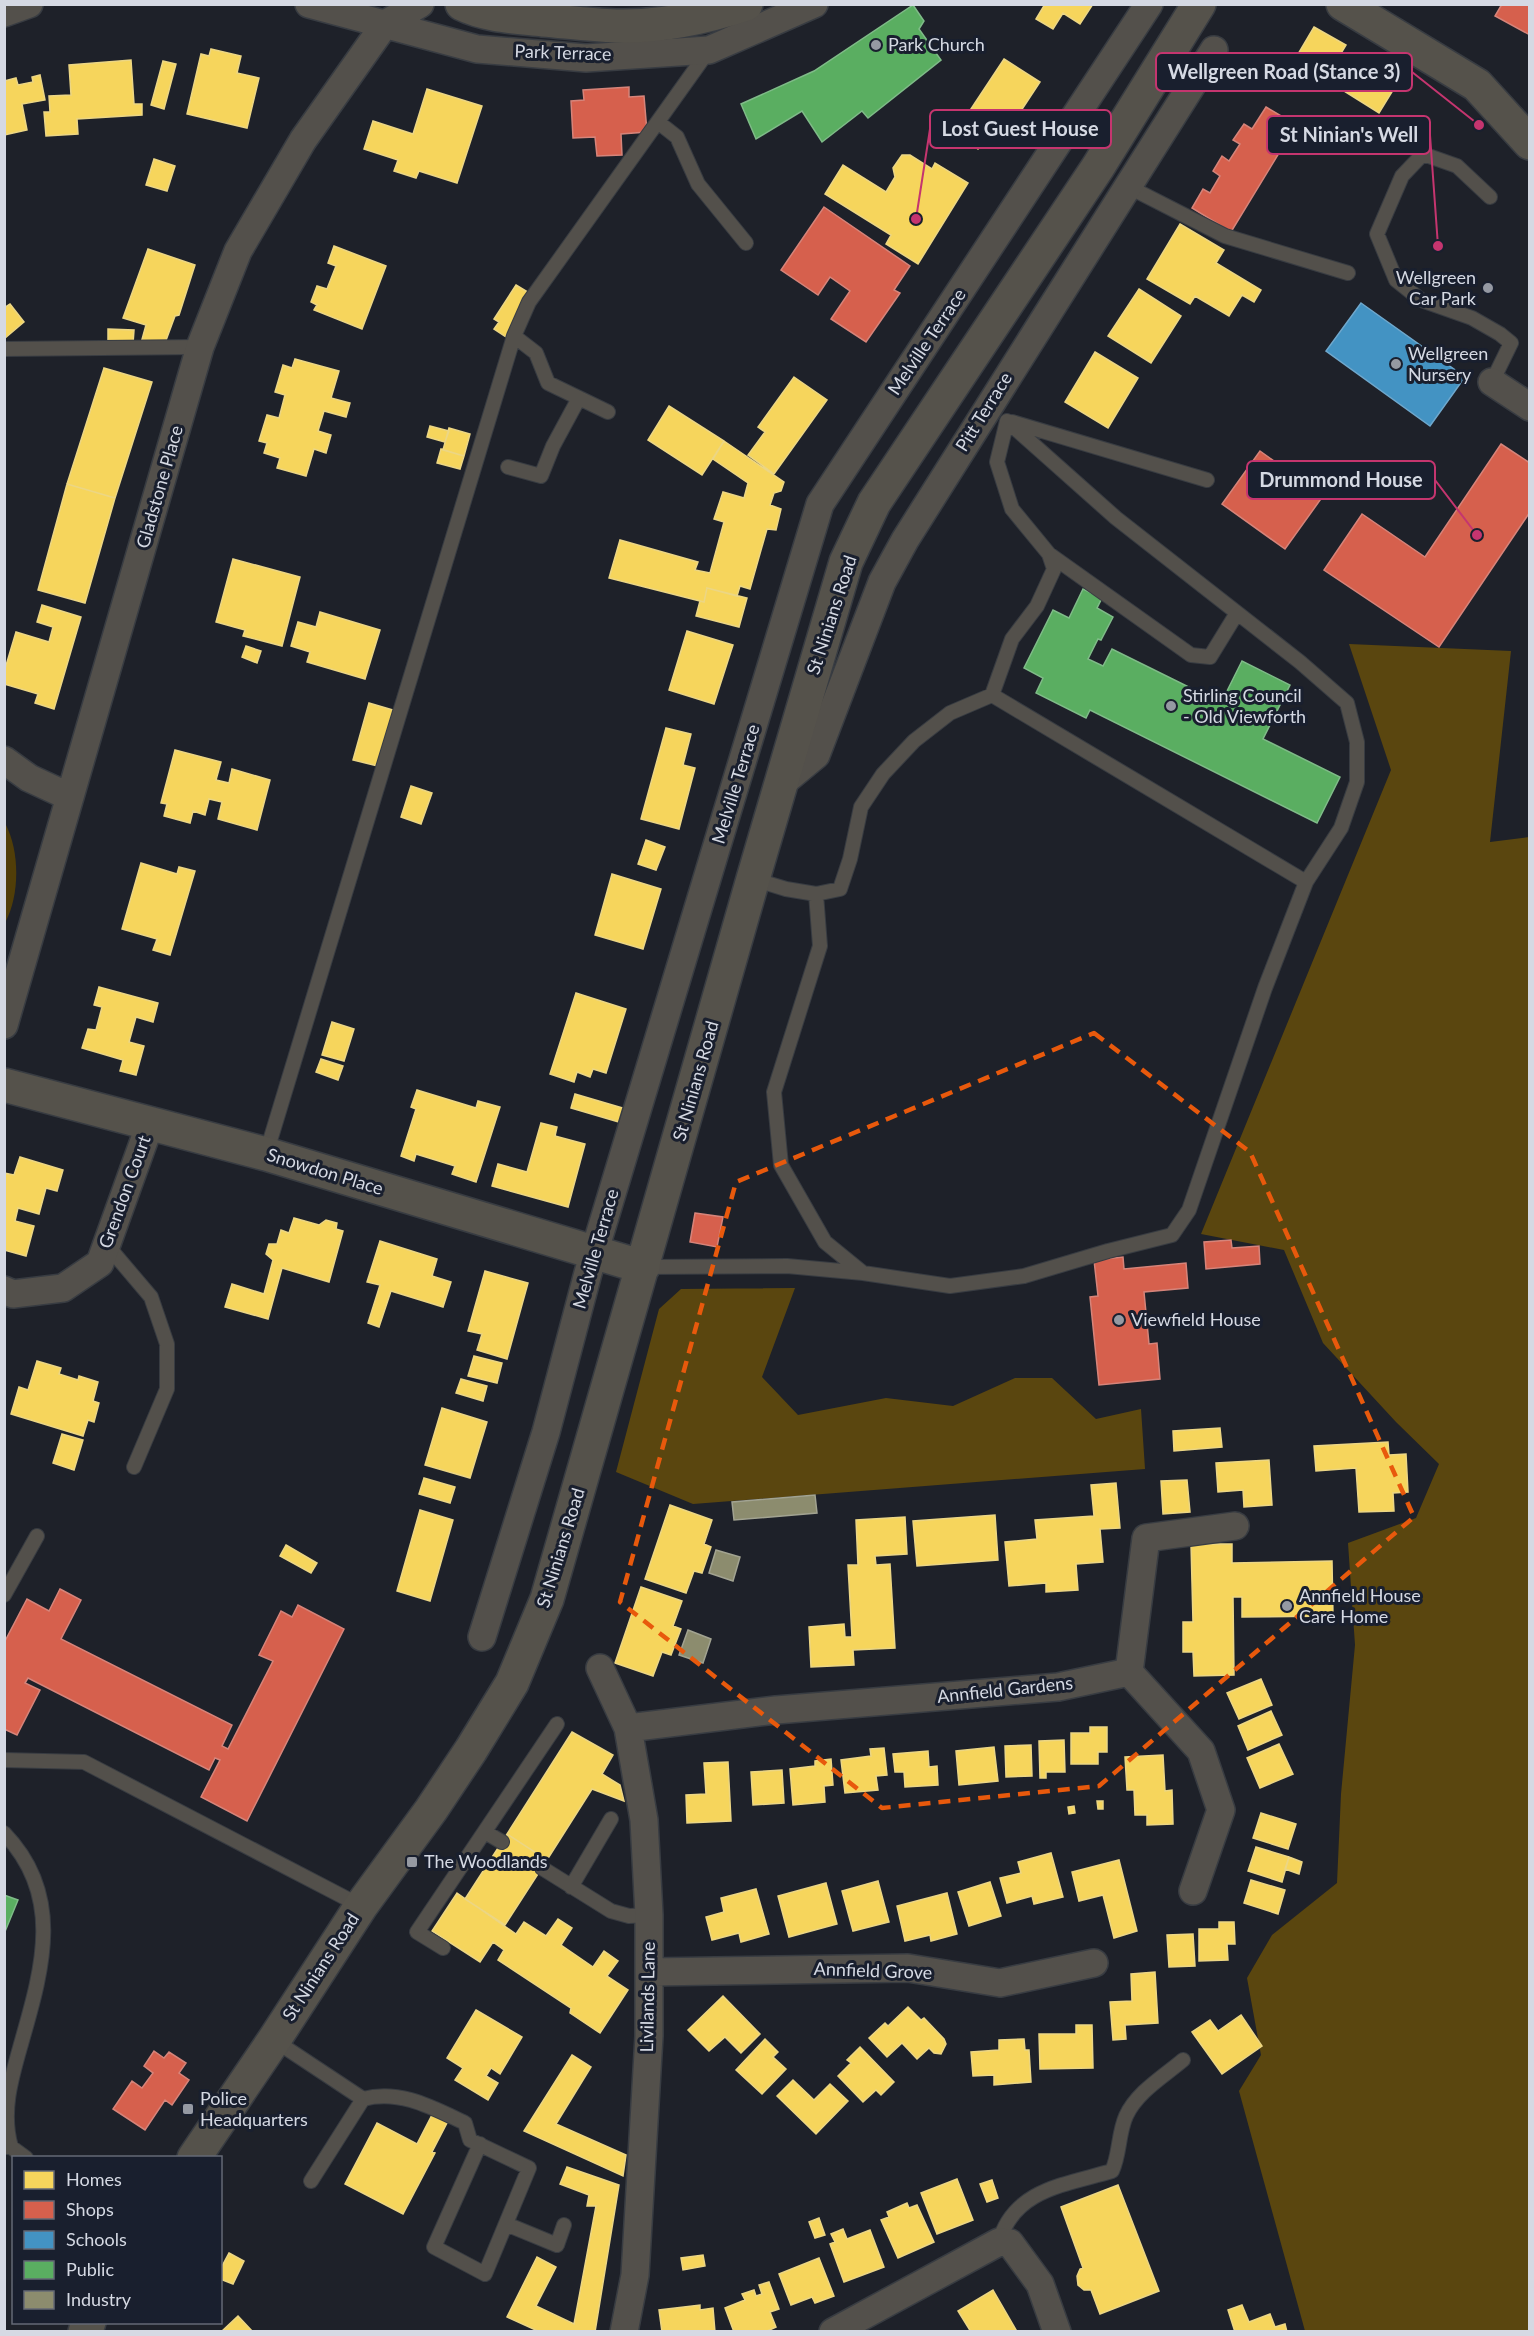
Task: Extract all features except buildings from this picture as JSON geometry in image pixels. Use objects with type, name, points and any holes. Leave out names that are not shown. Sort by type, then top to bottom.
[{"type":"street","points":[[4,13],[29,4]]},
{"type":"street","name":"Park Terrace","points":[[309,4],[477,49],[586,58],[710,50],[814,4]]},
{"type":"street","name":"Gladstone Place","points":[[4,1025],[200,347],[238,251],[303,140],[385,24],[420,4]]},
{"type":"street","points":[[462,4],[473,10],[522,18],[617,26],[641,20],[670,22],[711,15],[746,4]]},
{"type":"street","name":"Melville Terrace","points":[[482,1637],[546,1432],[595,1254],[820,504],[1149,4]]},
{"type":"street","name":"St Ninians Road","points":[[195,2156],[361,1906],[431,1810],[512,1683],[547,1599],[780,784],[846,562],[874,504],[1098,168],[1199,4]]},
{"type":"street","points":[[1343,4],[1477,85],[1530,143]]},
{"type":"street","name":"Pitt Terrace","points":[[780,784],[816,755],[882,582],[905,540],[993,397],[1129,187],[1214,50]]},
{"type":"street","points":[[1098,168],[1129,187]]},
{"type":"street","points":[[1491,382],[1530,407]]},
{"type":"street","points":[[4,760],[29,778],[70,797]]},
{"type":"street","name":"Snowdon Place","points":[[4,1085],[266,1154],[643,1268]]},
{"type":"street","name":"Grendon Court","points":[[4,1290],[14,1294],[63,1288],[99,1263],[150,1124]]},
{"type":"street","points":[[1193,1891],[1221,1810],[1201,1751],[1129,1672],[1146,1538],[1235,1526]]},
{"type":"street","name":"Livilands Lane","points":[[600,1668],[628,1728],[644,1820],[649,1915],[649,2036],[635,2275],[624,2331]]},
{"type":"street","name":"Annfield Gardens","points":[[628,1728],[776,1710],[1058,1687],[1129,1672]]},
{"type":"street","name":"Annfield Grove","points":[[650,1972],[908,1968],[1000,1983],[1094,1963]]},
{"type":"street","points":[[833,2331],[1004,2243],[1040,2284],[1057,2331]]},
{"type":"lane","points":[[266,1154],[498,395],[514,336],[529,302],[710,50]]},
{"type":"lane","points":[[658,122],[677,137],[698,184],[746,243]]},
{"type":"lane","points":[[1490,197],[1457,166],[1424,154],[1402,176],[1377,234],[1396,280],[1421,300],[1472,318],[1511,343],[1491,382]]},
{"type":"lane","points":[[1129,187],[1225,236],[1348,273]]},
{"type":"lane","points":[[514,336],[536,353],[548,383],[608,412]]},
{"type":"lane","points":[[4,349],[200,347]]},
{"type":"lane","points":[[508,467],[542,476],[553,446],[579,398]]},
{"type":"lane","points":[[1007,421],[1207,480]]},
{"type":"lane","points":[[1007,421],[997,462],[1012,509],[1049,554],[1191,655],[1210,657],[1237,613]]},
{"type":"lane","points":[[643,1268],[787,1266],[863,1273],[950,1286],[1024,1276],[1172,1235],[1189,1210],[1265,988],[1306,882],[1341,828],[1357,782],[1357,742],[1347,703],[1300,662],[1116,518],[1007,421]]},
{"type":"lane","points":[[753,879],[786,889],[816,894],[840,889],[850,859],[861,807],[883,774],[914,741],[950,713],[992,695],[1012,639],[1037,606],[1054,569],[1049,554]]},
{"type":"lane","points":[[992,695],[1306,882]]},
{"type":"lane","points":[[816,894],[820,946],[774,1092],[781,1165],[825,1242],[863,1273]]},
{"type":"lane","points":[[106,1244],[151,1297],[167,1344],[167,1389],[134,1467]]},
{"type":"lane","points":[[4,1595],[37,1536]]},
{"type":"lane","points":[[443,1948],[417,1932],[557,1724]]},
{"type":"lane","points":[[4,1760],[84,1762],[361,1906]]},
{"type":"lane","points":[[571,1887],[611,1819]]},
{"type":"lane","points":[[485,1832],[502,1842]]},
{"type":"lane","points":[[4,1833],[27,1863],[41,1893],[45,1929],[38,1979],[12,2075],[5,2112],[8,2147],[24,2156]]},
{"type":"lane","points":[[542,1868],[611,1911],[629,1916],[649,1915]]},
{"type":"lane","points":[[274,2040],[363,2098]]},
{"type":"lane","points":[[1004,2243],[1004,2225],[1014,2210],[1029,2198],[1112,2171],[1117,2160],[1118,2143],[1126,2116],[1137,2097],[1183,2060]]},
{"type":"lane","points":[[311,2181],[363,2098],[379,2094],[418,2101],[465,2123],[470,2140],[480,2144],[529,2168],[485,2274],[434,2247],[480,2144]]},
{"type":"lane","points":[[506,2224],[557,2245],[564,2225]]},
{"type":"highlighted area","points":[[1094,1033],[1250,1152],[1414,1517],[1099,1786],[882,1808],[620,1602],[736,1182]]},
{"type":"shaded area","points":[[1349,644],[1511,651],[1490,842],[1529,837],[1529,2331],[1305,2331],[1239,2091],[1261,2055],[1247,1978],[1272,1935],[1337,1883],[1341,1794],[1355,1645],[1348,1543],[1416,1518],[1439,1464],[1396,1422],[1323,1343],[1284,1250],[1201,1234],[1391,770]]},
{"type":"shaded area","points":[[5,823],[16,860],[16,886],[5,923]]},
{"type":"shaded area","points":[[795,1288],[762,1377],[798,1415],[886,1398],[953,1406],[1015,1378],[1052,1378],[1096,1419],[1141,1409],[1145,1469],[693,1504],[616,1472],[659,1309],[681,1289]]},
{"type":"place","name":"Park Church","points":[[876,45]]},
{"type":"place","name":"Wellgreen Road (Stance 3)","points":[[1479,125]]},
{"type":"place","name":"Lost Guest House","points":[[916,219]]},
{"type":"place","name":"St Ninian's Well","points":[[1438,246]]},
{"type":"place","name":"Wellgreen Car Park","points":[[1488,288]]},
{"type":"place","name":"Wellgreen Nursery","points":[[1396,364]]},
{"type":"place","name":"Drummond House","points":[[1477,535]]},
{"type":"place","name":"Stirling Council - Old Viewforth","points":[[1171,706]]},
{"type":"place","name":"Viewfield House","points":[[1119,1320]]},
{"type":"place","name":"Annfield House Care Home","points":[[1287,1606]]},
{"type":"place","name":"The Woodlands","points":[[412,1862]]},
{"type":"place","name":"Police Headquarters","points":[[188,2109]]}]
